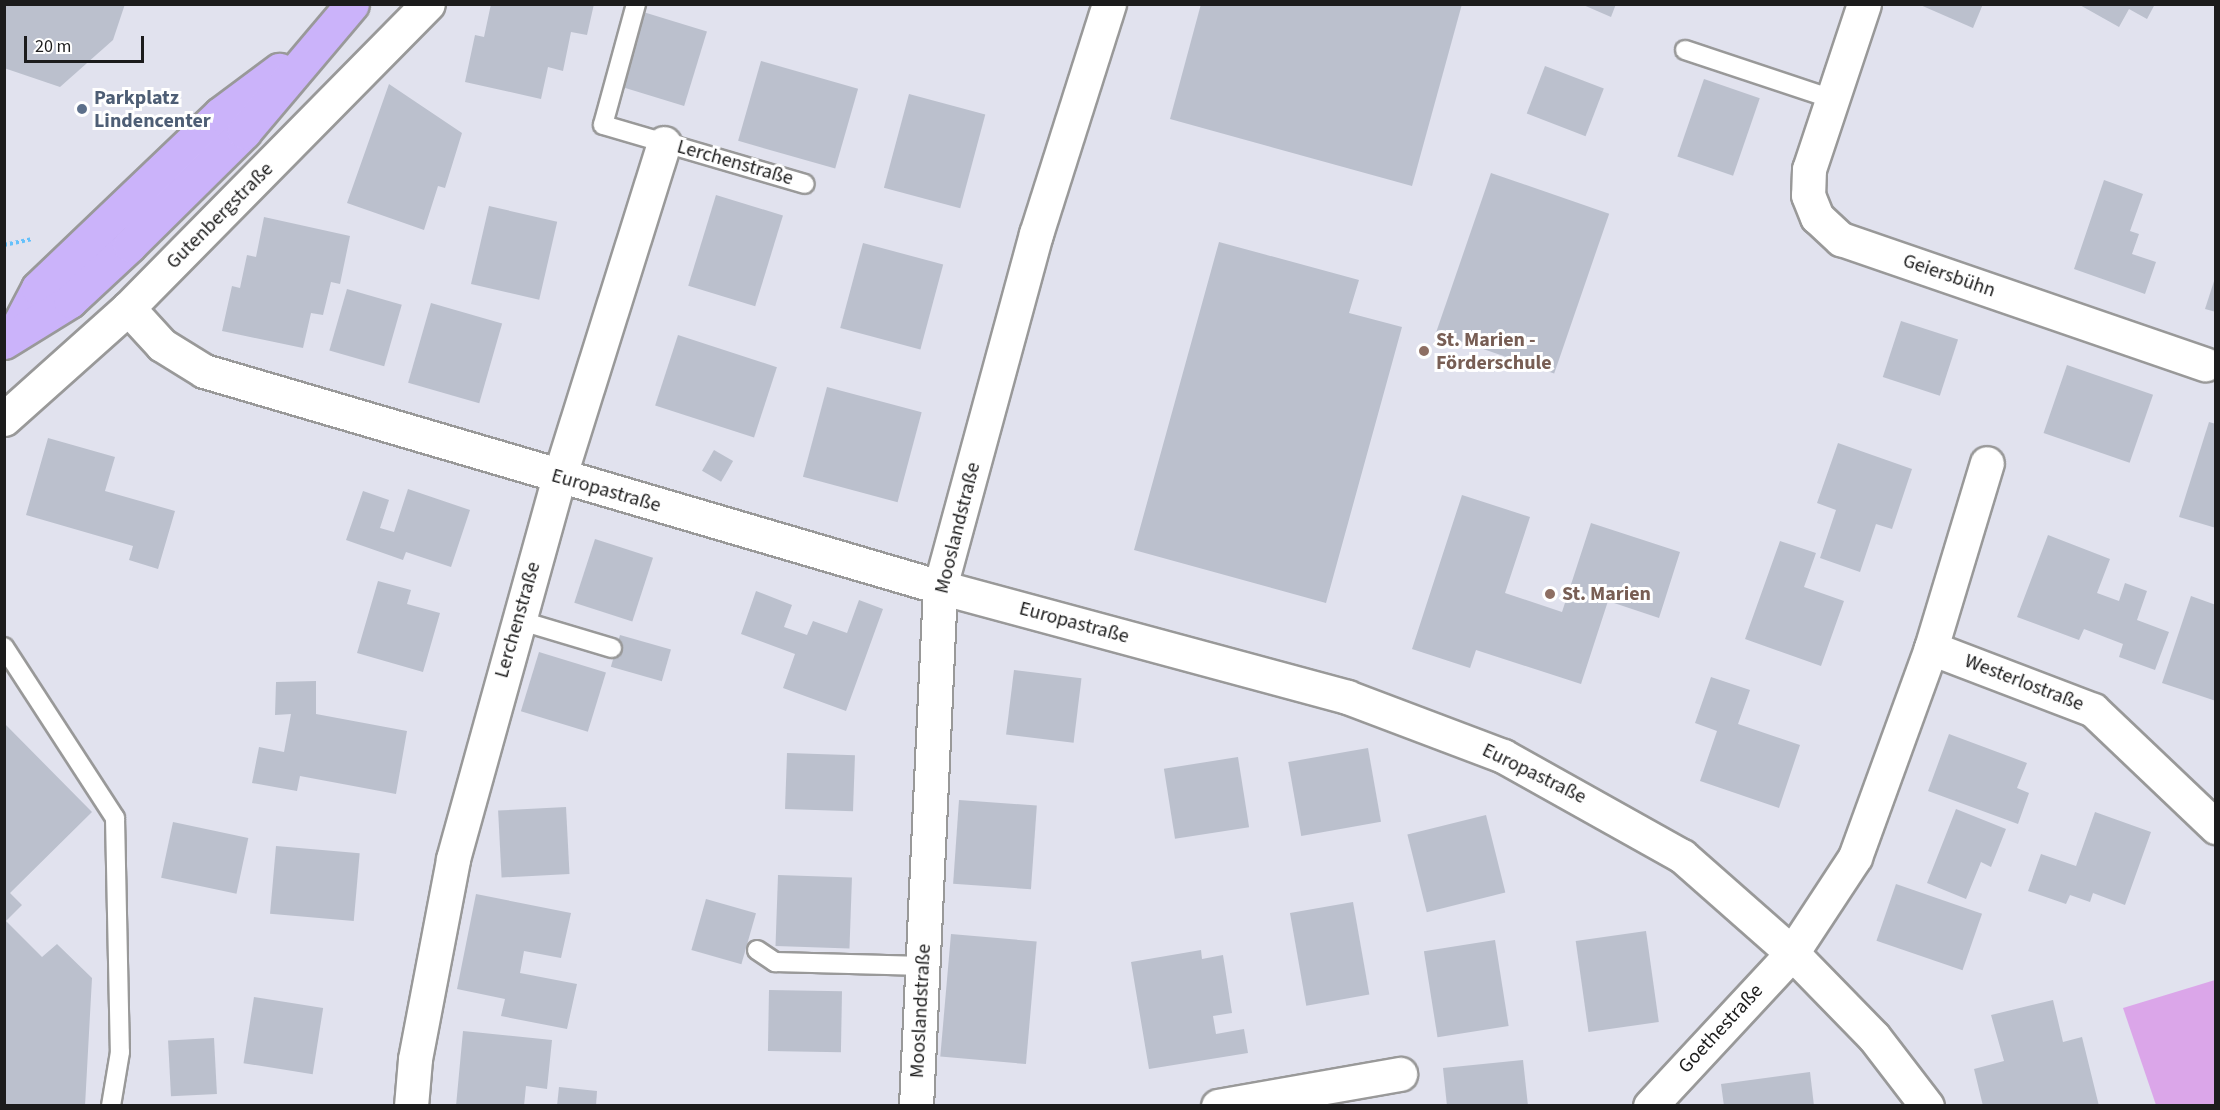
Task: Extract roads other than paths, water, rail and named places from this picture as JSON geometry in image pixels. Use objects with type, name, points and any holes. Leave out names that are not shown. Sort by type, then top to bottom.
[{"type":"main road","points":[[8,330],[38,288],[104,223],[220,114],[319,39],[352,4]]},
{"type":"street","name":"Gutenbergstraße","points":[[4,419],[128,308],[428,4]]},
{"type":"street","name":"Mooslandstraße","points":[[916,1106],[940,587],[1036,234],[1108,4]]},
{"type":"street","name":"Geiersbühn","points":[[1864,4],[1809,169],[1808,195],[1817,217],[1841,239],[2210,367]]},
{"type":"street","name":"Lerchenstraße","points":[[411,1106],[415,1059],[453,860],[559,478],[664,143]]},
{"type":"street","name":"Europastraße","points":[[128,308],[162,345],[204,370],[559,478],[940,587],[1347,697],[1503,756],[1682,856],[1792,953],[1874,1037],[1927,1106]]},
{"type":"street","points":[[1792,953],[1855,857],[1931,648],[1987,463]]},
{"type":"street","name":"Westerlostraße","points":[[1931,648],[2093,710],[2216,826]]},
{"type":"street","name":"Goethestraße","points":[[1650,1106],[1792,953]]},
{"type":"street","points":[[1218,1106],[1400,1074]]},
{"type":"lane","name":"Lerchenstraße","points":[[636,4],[603,125],[806,184]]},
{"type":"lane","points":[[1685,50],[1832,99]]},
{"type":"lane","points":[[518,620],[612,648]]},
{"type":"lane","points":[[4,647],[115,818],[120,1052],[111,1106]]},
{"type":"lane","points":[[757,950],[775,962],[924,966]]},
{"type":"place","name":"Parkplatz Lindencenter","points":[[82,109]]},
{"type":"place","name":"St. Marien - Förderschule","points":[[1424,351]]},
{"type":"place","name":"St. Marien","points":[[1550,594]]}]
